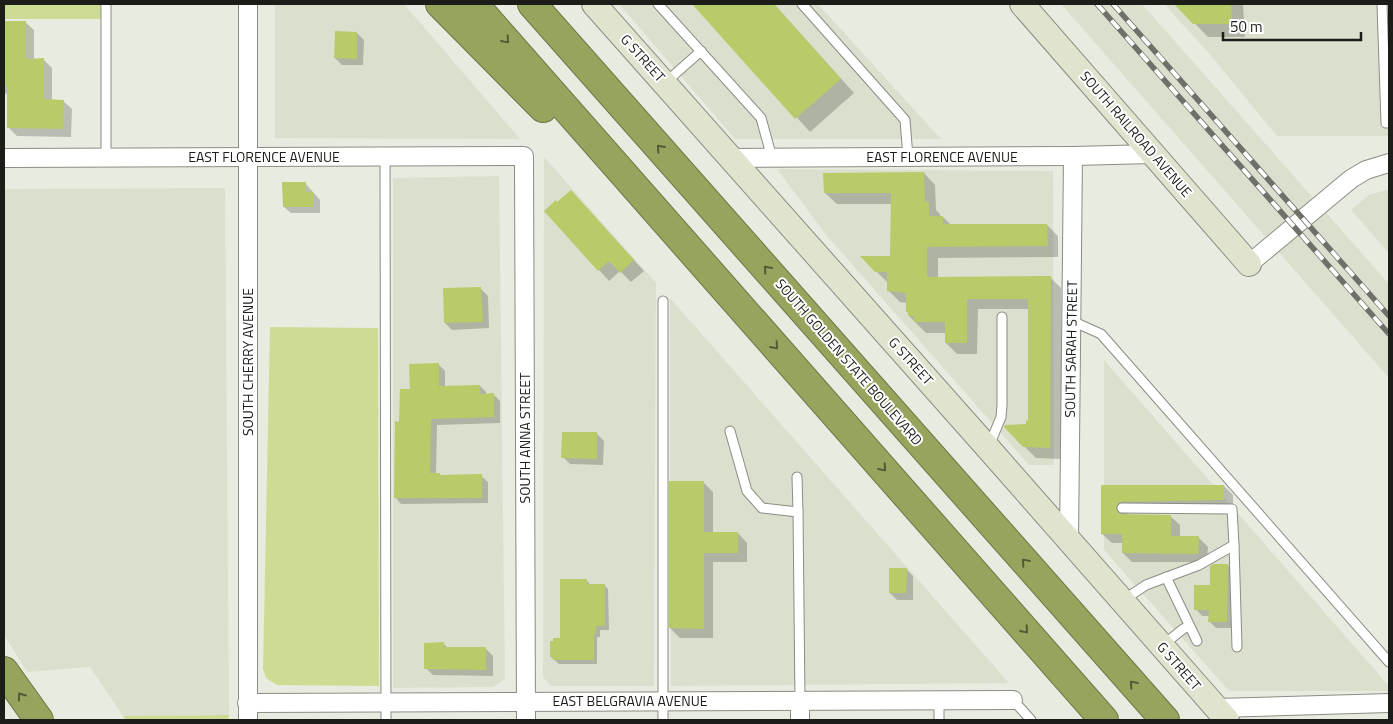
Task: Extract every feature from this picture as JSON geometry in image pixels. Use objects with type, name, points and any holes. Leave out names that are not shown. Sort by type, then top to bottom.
[{"type":"highway","points":[[440,4],[755,323]]},
{"type":"highway","points":[[474,4],[1104,720]]},
{"type":"highway","name":"SOUTH GOLDEN STATE BOULEVARD","points":[[532,4],[1165,720]]},
{"type":"highway","points":[[4,671],[39,720]]},
{"type":"street","name":"SOUTH CHERRY AVENUE","points":[[248,4],[248,712]]},
{"type":"street","name":"G STREET","points":[[594,4],[666,82],[730,158],[1222,714]]},
{"type":"street","name":"SOUTH RAILROAD AVENUE","points":[[1022,4],[1249,264]]},
{"type":"street","name":"EAST FLORENCE AVENUE","points":[[730,158],[1153,154]]},
{"type":"street","name":"EAST FLORENCE AVENUE","points":[[4,158],[524,156]]},
{"type":"street","name":"SOUTH ANNA STREET","points":[[524,156],[526,720]]},
{"type":"street","name":"SOUTH SARAH STREET","points":[[1069,541],[1073,156]]},
{"type":"street","points":[[1249,264],[1351,179],[1366,170],[1389,162]]},
{"type":"street","name":"EAST BELGRAVIA AVENUE","points":[[248,712],[386,702],[1013,700]]},
{"type":"street","points":[[800,701],[800,720]]},
{"type":"street","points":[[1222,714],[1389,703]]},
{"type":"lane","points":[[106,4],[106,158]]},
{"type":"lane","points":[[658,4],[761,118],[772,158]]},
{"type":"lane","points":[[802,4],[905,120],[908,157]]},
{"type":"lane","points":[[1382,4],[1386,123],[1389,123]]},
{"type":"lane","points":[[666,82],[701,52]]},
{"type":"lane","points":[[385,157],[386,720]]},
{"type":"lane","points":[[663,300],[663,720]]},
{"type":"lane","points":[[988,448],[1001,417],[1002,317]]},
{"type":"lane","points":[[1072,321],[1101,334],[1389,662]]},
{"type":"lane","points":[[730,431],[747,490],[762,508],[798,512]]},
{"type":"lane","points":[[797,477],[800,701]]},
{"type":"lane","points":[[1122,508],[1232,509],[1237,647]]},
{"type":"lane","points":[[1122,601],[1146,585],[1199,565],[1234,545]]},
{"type":"lane","points":[[1166,577],[1197,641]]},
{"type":"lane","points":[[1162,646],[1189,626]]},
{"type":"lane","points":[[939,700],[939,720]]},
{"type":"lane","points":[[1013,700],[1031,720]]},
{"type":"shaded area","points":[[275,4],[404,4],[520,139],[275,138]]},
{"type":"shaded area","points":[[619,4],[818,4],[941,139],[735,139]]},
{"type":"shaded area","points":[[1061,4],[1142,4],[1389,284],[1389,378]]},
{"type":"shaded area","points":[[1164,4],[1389,4],[1389,136],[1277,136],[1207,51]]},
{"type":"shaded area","points":[[544,157],[656,283],[654,686],[551,686],[543,677]]},
{"type":"shaded area","points":[[777,169],[1053,171],[1054,465],[1029,465],[827,236]]},
{"type":"shaded area","points":[[499,176],[505,679],[493,687],[393,688],[393,178]]},
{"type":"shaded area","points":[[225,188],[229,715],[123,716],[90,667],[27,672],[4,635],[4,189]]},
{"type":"shaded area","points":[[1389,190],[1389,253],[1351,210],[1369,195]]},
{"type":"shaded area","points":[[670,298],[1009,683],[671,686]]},
{"type":"shaded area","points":[[1104,360],[1389,686],[1389,691],[1229,691],[1104,550]]},
{"type":"green space","points":[[4,4],[103,4],[103,19],[4,19]]},
{"type":"green space","points":[[270,327],[378,328],[379,686],[277,685],[266,678],[263,669]]},
{"type":"green space","points":[[229,715],[228,720],[126,720],[123,716]]},
{"type":"building","points":[[692,4],[774,4],[841,79],[795,119]]},
{"type":"building","points":[[1174,4],[1231,4],[1232,24],[1193,24]]},
{"type":"building","points":[[4,21],[26,21],[26,59],[44,58],[44,99],[64,100],[63,129],[7,128],[7,86],[4,86]]},
{"type":"building","points":[[335,31],[357,32],[357,59],[334,58]]},
{"type":"building","points":[[924,172],[925,202],[929,202],[929,216],[943,216],[943,224],[1047,224],[1048,246],[927,247],[927,275],[928,277],[1051,276],[1050,448],[1023,447],[1004,427],[1005,425],[1026,424],[1026,420],[1028,421],[1028,299],[967,299],[967,343],[945,343],[945,322],[914,322],[914,316],[908,316],[908,312],[906,312],[906,293],[887,291],[887,272],[875,272],[860,256],[890,256],[891,193],[824,193],[823,173]]},
{"type":"building","points":[[282,182],[306,182],[306,192],[313,192],[313,207],[283,207]]},
{"type":"building","points":[[571,190],[634,260],[620,273],[609,261],[598,271],[544,211]]},
{"type":"building","points":[[481,287],[483,322],[444,323],[443,288]]},
{"type":"building","points":[[439,363],[439,386],[480,385],[480,394],[494,393],[494,417],[431,419],[430,473],[440,473],[440,475],[482,474],[482,498],[394,498],[395,421],[399,422],[400,389],[410,389],[409,364]]},
{"type":"building","points":[[562,432],[597,432],[597,459],[561,458]]},
{"type":"building","points":[[669,481],[704,481],[704,532],[738,532],[738,553],[704,553],[704,629],[669,628]]},
{"type":"building","points":[[1101,485],[1224,485],[1224,500],[1119,502],[1116,508],[1118,513],[1121,514],[1171,515],[1171,536],[1199,536],[1198,554],[1122,553],[1122,534],[1101,534]]},
{"type":"building","points":[[1213,564],[1228,564],[1227,622],[1208,622],[1209,610],[1194,610],[1194,585],[1210,585],[1210,566]]},
{"type":"building","points":[[889,568],[907,568],[906,593],[889,593]]},
{"type":"building","points":[[560,579],[587,579],[587,584],[605,584],[605,626],[596,626],[596,633],[594,633],[594,660],[553,660],[553,657],[550,657],[550,641],[553,641],[553,638],[560,638]]},
{"type":"building","points":[[444,642],[444,647],[486,647],[486,670],[424,669],[424,643]]},
{"type":"railway","points":[[1097,4],[1389,334]]},
{"type":"railway","points":[[1113,4],[1389,316]]}]
